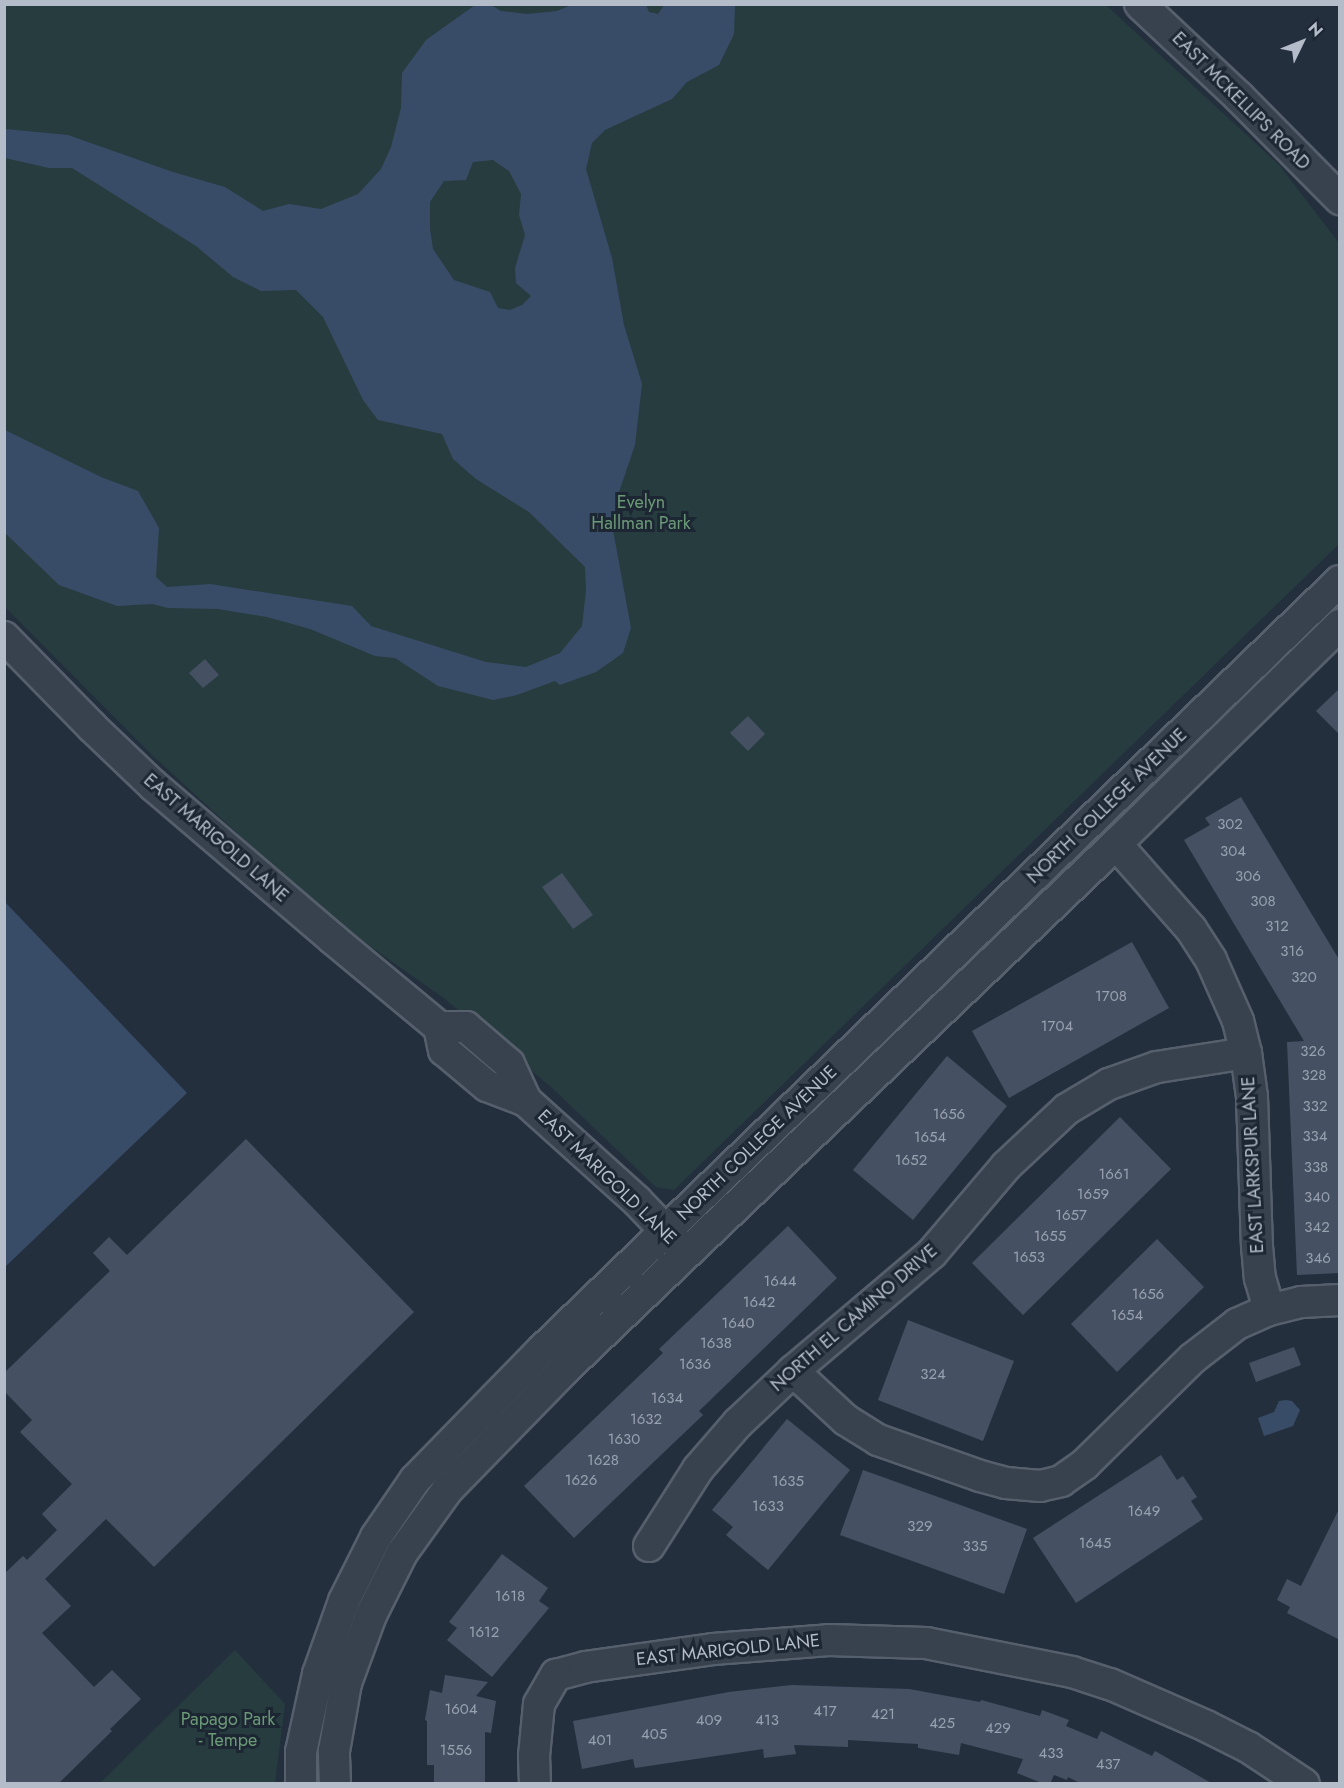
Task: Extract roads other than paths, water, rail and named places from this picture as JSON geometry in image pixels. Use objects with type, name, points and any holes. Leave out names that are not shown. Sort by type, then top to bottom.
[{"type":"street","name":"EAST MCKELLIPS ROAD","points":[[1140,4],[1239,97],[1340,199]]},
{"type":"street","name":"NORTH COLLEGE AVENUE","points":[[301,1784],[301,1752],[318,1674],[344,1601],[382,1528],[415,1480],[472,1420],[666,1231],[1340,581]]},
{"type":"street","name":"NORTH COLLEGE AVENUE","points":[[335,1784],[334,1751],[346,1683],[371,1615],[402,1553],[448,1489],[563,1371],[1116,844],[1340,625]]},
{"type":"street","name":"EAST MARIGOLD LANE","points":[[4,637],[92,727],[154,786],[439,1027],[466,1027],[509,1064],[526,1101],[666,1231],[687,1254]]},
{"type":"street","name":"EAST LARKSPUR LANE","points":[[1116,844],[1167,898],[1201,945],[1227,992],[1246,1053],[1252,1097],[1257,1246],[1260,1278],[1269,1310]]},
{"type":"street","name":"NORTH EL CAMINO DRIVE","points":[[648,1546],[698,1469],[738,1423],[792,1371],[932,1253],[1006,1167],[1067,1109],[1109,1084],[1157,1067],[1246,1053]]},
{"type":"street","points":[[792,1371],[846,1420],[878,1440],[980,1476],[1006,1483],[1040,1486],[1061,1480],[1085,1464],[1193,1358],[1237,1324],[1269,1310],[1301,1302],[1340,1300]]},
{"type":"street","name":"EAST MARIGOLD LANE","points":[[535,1784],[534,1756],[539,1704],[556,1675],[585,1667],[800,1640],[926,1643],[1025,1661],[1110,1684],[1248,1747],[1304,1784]]},
{"type":"water","points":[[475,5],[491,5],[501,11],[527,14],[557,11],[571,5],[646,5],[649,12],[658,14],[664,5],[735,5],[734,34],[719,65],[687,82],[672,99],[605,130],[592,143],[586,169],[612,258],[624,325],[642,384],[635,445],[618,495],[613,530],[631,628],[623,653],[596,672],[560,685],[555,681],[517,695],[493,700],[438,686],[395,658],[375,656],[310,629],[267,617],[218,609],[168,608],[152,604],[117,606],[59,585],[5,533],[5,430],[101,477],[138,491],[159,528],[156,577],[167,587],[210,584],[352,606],[371,626],[486,662],[526,667],[560,653],[582,626],[586,590],[585,567],[529,512],[476,479],[453,459],[442,434],[378,420],[363,400],[323,317],[296,290],[261,291],[233,277],[196,246],[72,168],[49,168],[5,158],[5,129],[68,135],[173,172],[225,187],[263,211],[289,204],[321,209],[358,194],[381,169],[391,147],[401,108],[402,73],[426,40]],"holes":[[[493,160],[509,171],[521,194],[519,215],[525,235],[515,268],[516,283],[531,296],[522,305],[510,310],[498,308],[490,292],[454,280],[433,249],[430,229],[430,202],[444,181],[466,180],[473,162]]]},
{"type":"water","points":[[5,902],[187,1093],[5,1267]]},
{"type":"water","points":[[1279,1401],[1292,1401],[1300,1410],[1293,1426],[1264,1436],[1258,1418],[1274,1412]]},
{"type":"park label","name":"Evelyn Hallman Park","points":[[641,513]]},
{"type":"park label","name":"Papago Park - Tempe","points":[[228,1730]]}]
